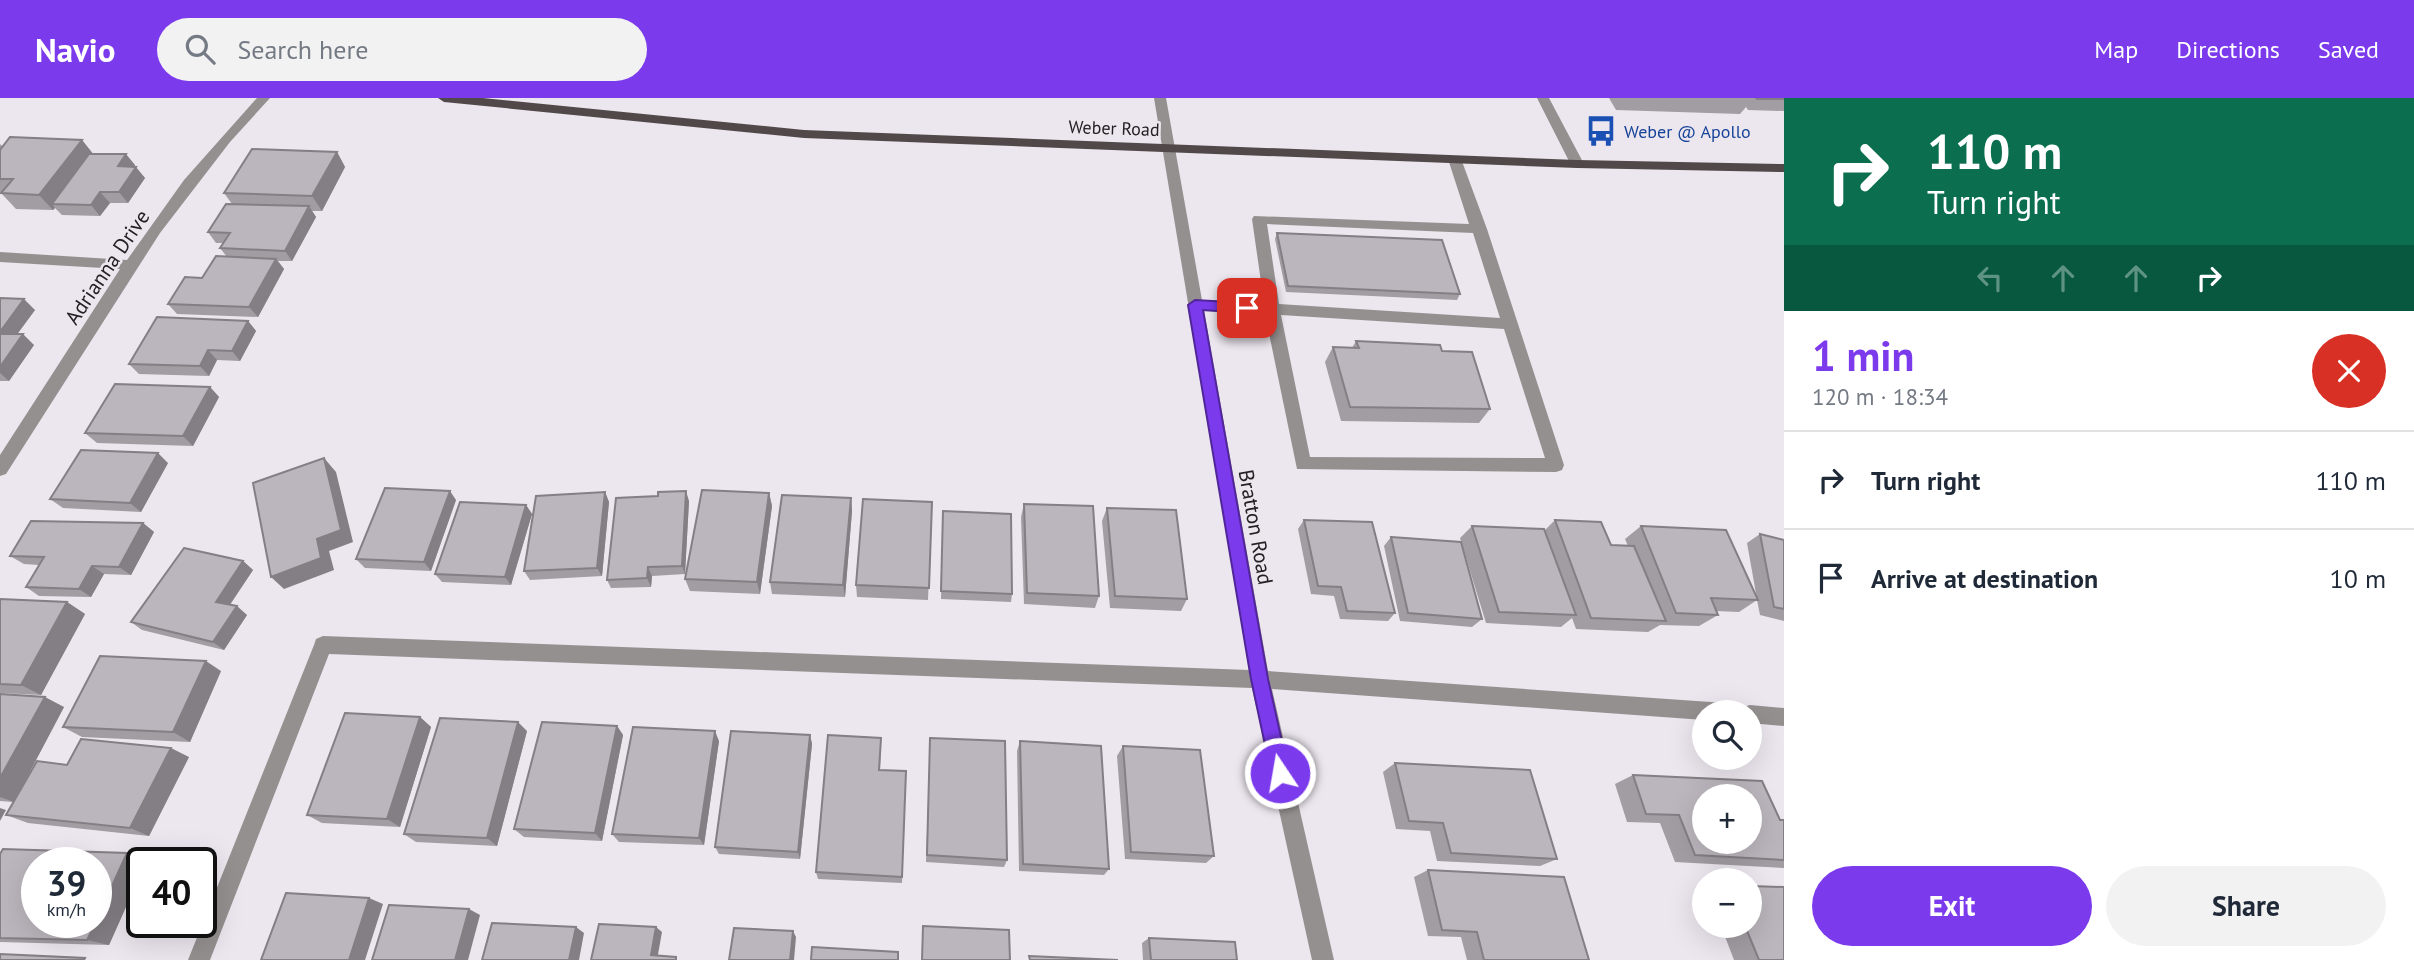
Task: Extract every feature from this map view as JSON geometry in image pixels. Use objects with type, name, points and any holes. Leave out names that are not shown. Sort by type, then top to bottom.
[{"type":"main road","name":"Weber Road","points":[[444,98],[804,134],[1577,164],[1784,168]]},
{"type":"street","name":"Adrianna Drive","points":[[0,469],[132,265],[188,186],[232,130],[264,98]]},
{"type":"street","name":"Bratton Road","points":[[1160,98],[1259,679],[1323,960]]},
{"type":"street","points":[[1542,98],[1577,164]]},
{"type":"street","points":[[1455,159],[1480,229],[1556,465],[1303,464],[1272,309],[1259,219],[1480,229]]},
{"type":"street","points":[[0,257],[132,265]]},
{"type":"street","points":[[1195,305],[1510,324]]},
{"type":"street","points":[[199,960],[323,645],[1259,679],[1692,710]]},
{"type":"street","points":[[1762,715],[1784,716]]},
{"type":"building","points":[[10,137],[82,140],[39,195],[1,193],[13,179],[0,179],[0,150]]},
{"type":"building","points":[[252,149],[337,152],[312,196],[224,193]]},
{"type":"building","points":[[89,154],[126,154],[118,166],[136,167],[119,192],[100,192],[91,205],[52,204]]},
{"type":"building","points":[[226,204],[309,206],[285,251],[220,248],[230,233],[208,232]]},
{"type":"building","points":[[1277,233],[1442,240],[1460,294],[1288,286]]},
{"type":"building","points":[[216,256],[276,259],[249,307],[168,304],[185,277],[202,278]]},
{"type":"building","points":[[0,298],[24,299],[0,332]]},
{"type":"building","points":[[157,317],[248,321],[232,351],[208,350],[200,366],[129,364]]},
{"type":"building","points":[[0,334],[23,334],[0,367]]},
{"type":"building","points":[[1356,341],[1440,345],[1442,351],[1472,352],[1490,409],[1350,407],[1333,347],[1359,348]]},
{"type":"building","points":[[115,384],[210,387],[183,436],[85,433]]},
{"type":"building","points":[[81,450],[158,453],[130,503],[50,499]]},
{"type":"building","points":[[324,458],[341,530],[317,539],[321,558],[271,577],[253,483]]},
{"type":"building","points":[[385,488],[450,491],[424,562],[356,559]]},
{"type":"building","points":[[702,490],[769,493],[757,582],[685,579]]},
{"type":"building","points":[[686,491],[682,566],[648,567],[647,578],[607,580],[616,498],[658,496],[658,492]]},
{"type":"building","points":[[605,492],[597,568],[524,571],[536,496]]},
{"type":"building","points":[[782,495],[851,498],[843,585],[770,582]]},
{"type":"building","points":[[863,499],[932,502],[929,588],[856,585]]},
{"type":"building","points":[[460,502],[526,505],[505,577],[435,574]]},
{"type":"building","points":[[1024,504],[1093,506],[1099,596],[1027,593]]},
{"type":"building","points":[[1107,508],[1176,510],[1187,599],[1115,596]]},
{"type":"building","points":[[943,511],[1011,514],[1012,594],[941,591]]},
{"type":"building","points":[[1304,520],[1372,522],[1395,613],[1347,611],[1341,587],[1318,586]]},
{"type":"building","points":[[1555,520],[1601,522],[1611,545],[1634,546],[1666,621],[1591,618]]},
{"type":"building","points":[[31,521],[143,523],[119,567],[92,566],[79,589],[26,587],[44,557],[10,556]]},
{"type":"building","points":[[1472,526],[1544,529],[1576,615],[1499,612]]},
{"type":"building","points":[[1641,526],[1726,530],[1758,600],[1711,598],[1718,615],[1676,613]]},
{"type":"building","points":[[1760,534],[1784,540],[1784,609],[1774,607]]},
{"type":"building","points":[[1391,537],[1461,542],[1482,619],[1408,613]]},
{"type":"building","points":[[184,548],[243,561],[216,602],[237,606],[213,642],[131,622]]},
{"type":"building","points":[[0,599],[67,602],[21,685],[0,684]]},
{"type":"building","points":[[100,656],[206,661],[173,732],[63,727]]},
{"type":"building","points":[[0,694],[45,697],[0,778]]},
{"type":"building","points":[[345,713],[420,717],[387,819],[307,815]]},
{"type":"building","points":[[440,718],[518,722],[487,838],[404,834]]},
{"type":"building","points":[[542,722],[617,726],[595,833],[514,829]]},
{"type":"building","points":[[633,727],[715,731],[699,838],[612,834]]},
{"type":"building","points":[[731,731],[810,735],[798,852],[715,847]]},
{"type":"building","points":[[828,735],[881,738],[879,770],[906,771],[902,877],[816,872]]},
{"type":"building","points":[[930,738],[1005,741],[1007,860],[927,855]]},
{"type":"building","points":[[81,739],[171,748],[130,828],[6,815],[37,761],[67,765]]},
{"type":"building","points":[[1020,741],[1101,746],[1109,869],[1023,864]]},
{"type":"building","points":[[1123,746],[1200,750],[1214,856],[1131,852]]},
{"type":"building","points":[[1395,763],[1530,770],[1557,859],[1451,853],[1443,823],[1409,821]]},
{"type":"building","points":[[1633,775],[1762,781],[1780,820],[1784,820],[1784,860],[1695,854],[1762,854],[1762,784],[1692,784],[1692,848],[1679,815],[1646,814]]},
{"type":"building","points":[[3,849],[21,850],[21,938],[88,938],[87,940],[0,938],[0,854]]},
{"type":"building","points":[[112,853],[126,853],[112,886]]},
{"type":"building","points":[[1428,870],[1564,877],[1589,960],[1484,960],[1477,932],[1442,930]]},
{"type":"building","points":[[1762,886],[1784,887],[1784,960],[1759,960],[1750,938],[1762,938]]},
{"type":"building","points":[[286,893],[369,898],[349,960],[261,960]]},
{"type":"building","points":[[389,905],[469,909],[455,960],[372,960]]},
{"type":"building","points":[[492,923],[576,927],[569,960],[482,960]]},
{"type":"building","points":[[599,924],[656,927],[651,955],[676,957],[676,960],[591,960]]},
{"type":"building","points":[[923,926],[1009,930],[1010,960],[922,960]]},
{"type":"building","points":[[734,928],[793,931],[790,960],[729,960]]},
{"type":"building","points":[[1149,938],[1235,942],[1237,960],[1151,960]]},
{"type":"building","points":[[812,947],[898,952],[898,960],[811,960]]},
{"type":"building","points":[[0,954],[85,958],[0,960]]},
{"type":"building","points":[[1029,956],[1118,960],[1030,960]]},
{"type":"place","name":"Weber @ Apollo","points":[[1601,131]]},
{"type":"route","points":[[1247,308],[1195,305],[1259,679],[1280,773]]}]
